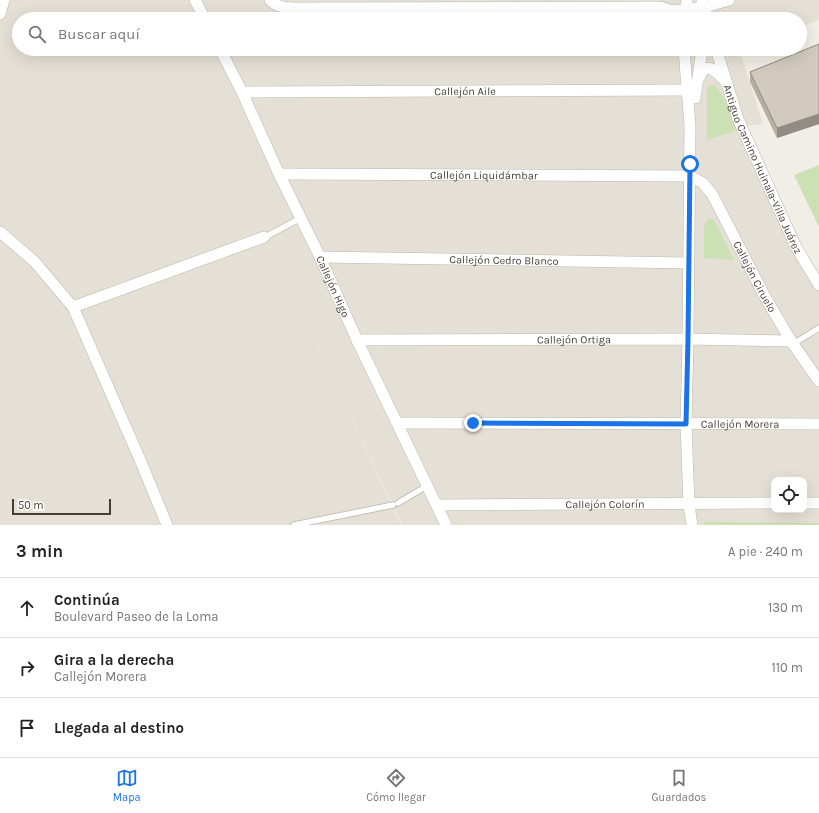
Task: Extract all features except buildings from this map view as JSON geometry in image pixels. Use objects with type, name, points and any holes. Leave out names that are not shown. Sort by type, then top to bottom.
[{"type":"street","points":[[0,14],[4,0]]},
{"type":"street","points":[[195,0],[201,12]]},
{"type":"street","points":[[270,0],[273,4],[282,8],[441,4],[660,7],[669,12]]},
{"type":"street","points":[[687,9],[704,4],[729,0]]},
{"type":"street","name":"Callejón Higo","points":[[224,56],[242,92],[279,174],[320,257],[357,340],[446,525]]},
{"type":"street","points":[[686,56],[694,87]]},
{"type":"street","points":[[692,525],[689,505],[686,424],[690,126],[694,87],[701,56]]},
{"type":"street","name":"Antiguo Camino Huinala-Villa Juárez","points":[[718,56],[738,120],[796,247],[819,285]]},
{"type":"street","points":[[694,87],[704,69],[716,71],[727,83]]},
{"type":"street","name":"Callejón Aile","points":[[242,92],[694,87]]},
{"type":"street","name":"Callejón Liquidámbar","points":[[279,174],[690,176]]},
{"type":"street","name":"Callejón Ciruelo","points":[[690,176],[703,183],[712,194],[750,271],[792,342],[819,381]]},
{"type":"street","points":[[0,232],[34,261],[73,307],[167,525]]},
{"type":"street","points":[[73,307],[267,236]]},
{"type":"street","name":"Callejón Cedro Blanco","points":[[320,257],[688,263]]},
{"type":"street","name":"Callejón Ortiga","points":[[357,340],[688,339],[792,342]]},
{"type":"street","name":"Callejón Morera","points":[[398,423],[819,424]]},
{"type":"street","name":"Callejón Colorín","points":[[436,505],[689,505],[771,503]]},
{"type":"street","points":[[807,503],[819,503]]},
{"type":"lane","points":[[267,236],[301,218]]},
{"type":"lane","points":[[792,342],[819,328]]},
{"type":"lane","points":[[294,525],[395,504],[428,486]]},
{"type":"shaded area","points":[[0,0],[819,0],[819,20],[807,24],[807,12],[12,12],[12,56],[742,56],[763,124],[746,126],[805,259],[819,275],[819,525],[402,525],[297,301],[401,525],[0,525]]},
{"type":"green space","points":[[710,85],[715,85],[722,95],[728,107],[736,131],[707,140],[707,88]]},
{"type":"green space","points":[[819,165],[819,227],[794,175]]},
{"type":"green space","points":[[708,219],[714,220],[734,260],[704,258],[704,225]]},
{"type":"green space","points":[[704,522],[819,523],[819,525],[704,525]]},
{"type":"route","points":[[473,423],[686,424],[690,164]]}]
